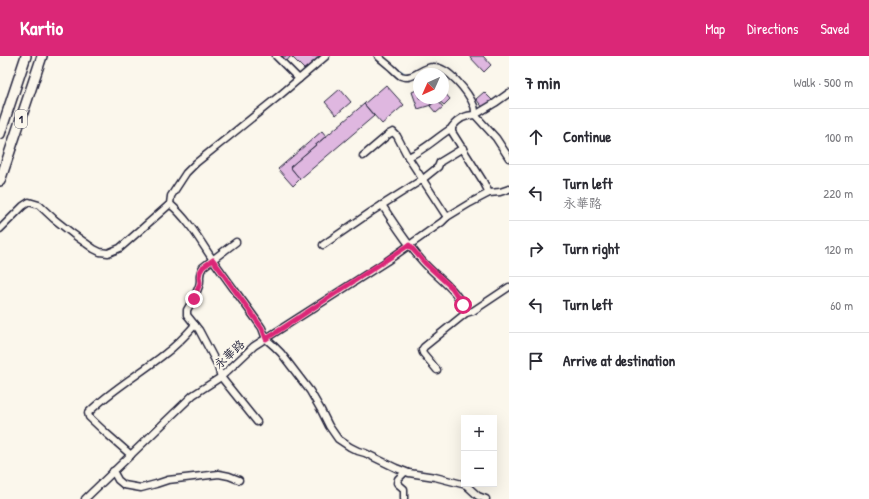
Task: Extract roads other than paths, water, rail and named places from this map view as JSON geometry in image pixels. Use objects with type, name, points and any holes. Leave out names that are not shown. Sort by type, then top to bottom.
[{"type":"highway","name":"1","points":[[0,134],[26,56]]},
{"type":"highway","name":"1","points":[[0,181],[42,56]]},
{"type":"street","points":[[276,56],[299,79]]},
{"type":"street","points":[[0,229],[29,202],[39,204],[59,222],[94,249],[100,252],[108,253],[120,248],[170,204],[171,196],[186,173],[196,163],[326,56]]},
{"type":"street","points":[[378,56],[401,76],[407,77],[414,75],[424,69],[432,67],[447,72],[454,78],[469,97],[475,106],[475,115],[496,138],[509,158]]},
{"type":"street","points":[[408,157],[417,153],[452,128],[456,121],[467,115],[475,115],[509,93]]},
{"type":"street","points":[[452,128],[452,132],[484,181],[489,193]]},
{"type":"street","points":[[363,156],[393,132],[397,136],[408,157],[447,217]]},
{"type":"street","points":[[323,246],[382,205],[423,179],[438,167],[440,162],[463,148]]},
{"type":"street","name":"永華路","points":[[85,499],[193,395],[221,377],[254,346],[409,245],[447,217],[489,193],[509,189]]},
{"type":"street","points":[[170,204],[186,220],[262,328],[266,339],[274,346],[303,382],[321,410],[328,426],[338,439],[358,451],[405,472],[435,477],[466,485],[478,497],[486,499]]},
{"type":"street","points":[[382,205],[409,245],[426,264],[452,288],[462,302],[466,313]]},
{"type":"street","points":[[236,242],[203,267],[199,277],[200,283],[187,310],[187,314],[199,330],[217,364],[221,377],[257,422]]},
{"type":"street","points":[[437,370],[423,353],[422,349],[466,313],[474,311],[509,287]]},
{"type":"street","points":[[130,455],[89,416],[88,413],[104,397],[167,353],[182,340],[195,325]]},
{"type":"street","points":[[114,472],[118,480],[124,485],[141,488],[168,480],[219,474],[239,480]]},
{"type":"street","points":[[404,499],[404,489],[397,482],[405,472]]},
{"type":"waterway","points":[[394,66],[406,74]]}]
